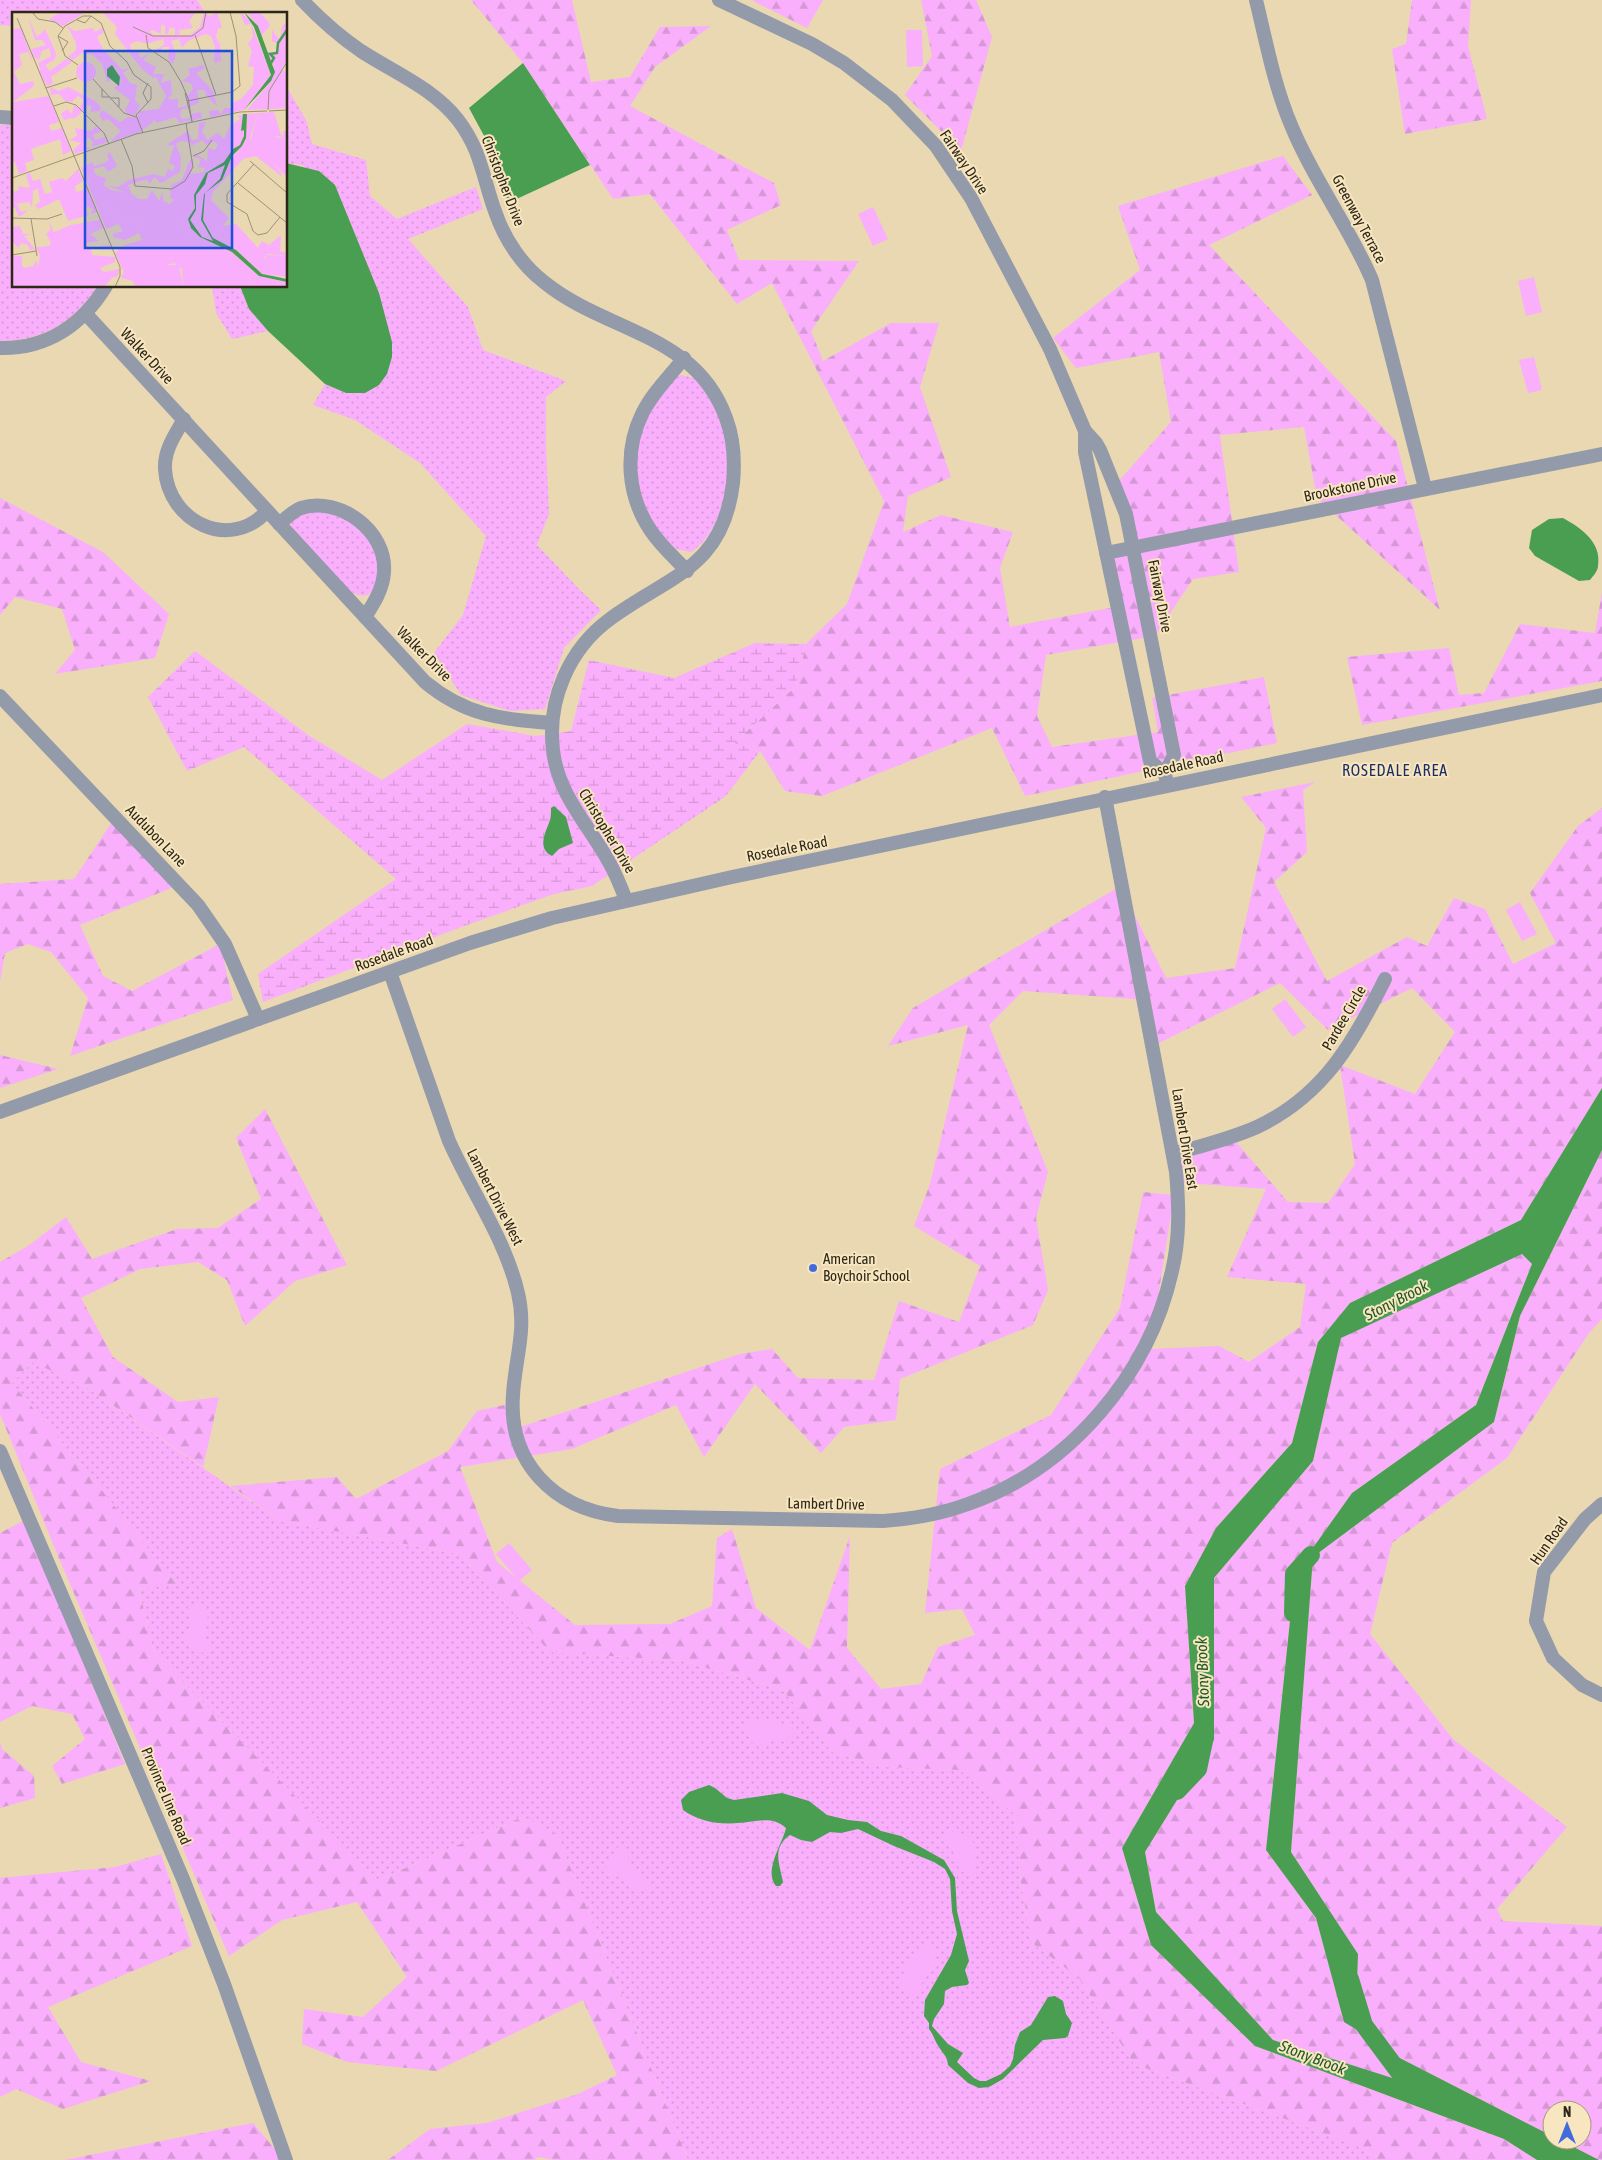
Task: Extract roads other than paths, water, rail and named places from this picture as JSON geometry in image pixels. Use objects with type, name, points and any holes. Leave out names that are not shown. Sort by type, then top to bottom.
[{"type":"street","name":"Christopher Drive","points":[[302,0],[346,40],[430,92],[459,121],[478,154],[496,214],[504,233],[514,250],[540,280],[570,301],[657,341],[684,358],[710,386],[719,402],[731,435],[734,468],[732,493],[720,529],[710,546],[688,570],[610,620],[581,647],[562,681],[556,700],[552,723],[553,752],[562,788],[571,805],[609,861],[626,900]]},
{"type":"street","name":"Fairway Drive","points":[[719,0],[812,44],[844,63],[892,100],[931,140],[955,171],[971,198],[1050,349],[1085,431],[1096,442],[1126,514],[1174,755],[1166,779],[1150,761],[1085,452],[1085,431]]},
{"type":"street","name":"Greenway Terrace","points":[[1256,0],[1282,101],[1290,123],[1300,145],[1351,236],[1372,280],[1426,488]]},
{"type":"street","points":[[0,348],[30,346],[45,341],[73,326],[86,314],[105,288]]},
{"type":"street","name":"Walker Drive","points":[[86,314],[425,682],[455,703],[492,717],[552,723]]},
{"type":"street","points":[[684,358],[642,413],[632,447],[630,465],[631,481],[641,514],[651,531],[688,570]]},
{"type":"street","points":[[184,420],[170,444],[165,469],[167,481],[180,507],[202,525],[226,531],[248,526],[267,510]]},
{"type":"street","name":"Brookstone Drive","points":[[1106,554],[1602,454]]},
{"type":"street","points":[[279,524],[294,512],[315,506],[340,510],[363,523],[379,546],[385,570],[380,592],[365,618]]},
{"type":"street","name":"Rosedale Road","points":[[0,1112],[521,927],[626,900],[1105,797],[1166,779],[1602,695]]},
{"type":"street","name":"Audubon Lane","points":[[0,696],[198,904],[225,944],[258,1020]]},
{"type":"street","name":"Lambert Drive East","points":[[1008,1487],[1041,1466],[1089,1424],[1112,1397],[1144,1347],[1166,1294],[1177,1246],[1178,1197],[1173,1154],[1105,797]]},
{"type":"street","name":"Lambert Drive West","points":[[390,972],[449,1141],[500,1240],[518,1294],[522,1333],[512,1410],[517,1436],[525,1458],[545,1484],[572,1504],[602,1514],[638,1516]]},
{"type":"street","name":"Pardee Circle","points":[[1173,1154],[1236,1135],[1258,1126],[1298,1101],[1316,1086],[1343,1055],[1365,1020],[1385,979]]},
{"type":"street","name":"Province Line Road","points":[[0,1451],[183,1879],[224,1984],[286,2160]]},
{"type":"street","name":"Lambert Drive","points":[[638,1516],[883,1521],[914,1518],[944,1512],[1008,1487]]},
{"type":"street","name":"Hun Road","points":[[1602,1504],[1585,1519],[1544,1572],[1536,1621],[1552,1658],[1582,1685],[1602,1695]]},
{"type":"water","points":[[523,63],[590,165],[508,203],[495,156],[469,108]]},
{"type":"water","points":[[288,163],[319,171],[335,185],[379,293],[392,342],[392,357],[387,374],[379,385],[365,393],[346,393],[325,384],[268,331],[249,309],[241,288],[288,288]]},
{"type":"water","points":[[1563,518],[1583,531],[1597,550],[1598,568],[1590,580],[1579,581],[1535,556],[1529,548],[1532,530],[1549,519]]},
{"type":"water","points":[[554,806],[566,817],[573,843],[559,849],[552,856],[544,849],[543,844],[551,808]]},
{"type":"water","points":[[1602,1088],[1602,1150],[1520,1316],[1494,1422],[1313,1557],[1291,1852],[1358,1954],[1356,2015],[1392,2054],[1542,2131],[1542,2150],[1580,2150],[1599,2160],[1537,2160],[1504,2139],[1255,2046],[1151,1945],[1122,1848],[1194,1723],[1185,1586],[1216,1528],[1292,1443],[1318,1342],[1350,1303],[1521,1220]],"holes":[[[1522,1254],[1532,1264],[1476,1405],[1352,1493],[1295,1573],[1266,1850],[1316,1918],[1344,2022],[1372,2039],[1408,2083],[1273,2040],[1156,1912],[1145,1852],[1214,1740],[1214,1578],[1313,1461],[1341,1338]]]},
{"type":"water","points":[[709,1785],[727,1798],[734,1800],[782,1793],[809,1801],[827,1815],[867,1822],[881,1831],[901,1836],[944,1860],[955,1878],[957,1911],[969,1961],[965,1970],[969,1983],[952,1987],[945,1991],[944,2004],[934,2019],[932,2026],[948,2044],[963,2053],[957,2062],[974,2078],[986,2081],[1001,2074],[1010,2066],[1020,2032],[1031,2025],[1048,1997],[1055,1996],[1063,2001],[1066,2014],[1072,2023],[1068,2036],[1065,2038],[1043,2040],[1003,2079],[989,2087],[979,2088],[968,2083],[948,2065],[946,2057],[929,2029],[929,2023],[924,2016],[925,2000],[951,1955],[957,1934],[952,1911],[950,1879],[945,1869],[934,1862],[858,1829],[841,1833],[830,1832],[812,1842],[790,1835],[780,1845],[778,1857],[783,1882],[780,1886],[776,1886],[772,1873],[773,1865],[775,1857],[786,1828],[769,1820],[716,1823],[695,1817],[683,1810],[681,1800],[689,1792]]},
{"type":"waterway","name":"Stony Brook","points":[[1293,1613],[1294,1574],[1311,1555]]},
{"type":"waterway","name":"Stony Brook","points":[[1177,1791],[1198,1769],[1204,1741]]},
{"type":"waterway","name":"Stony Brook","points":[[1350,1979],[1364,2025],[1416,2095]]},
{"type":"place","name":"American Boychoir School","points":[[813,1268]]},
{"type":"district","name":"ROSEDALE AREA","points":[[1395,770]]}]
